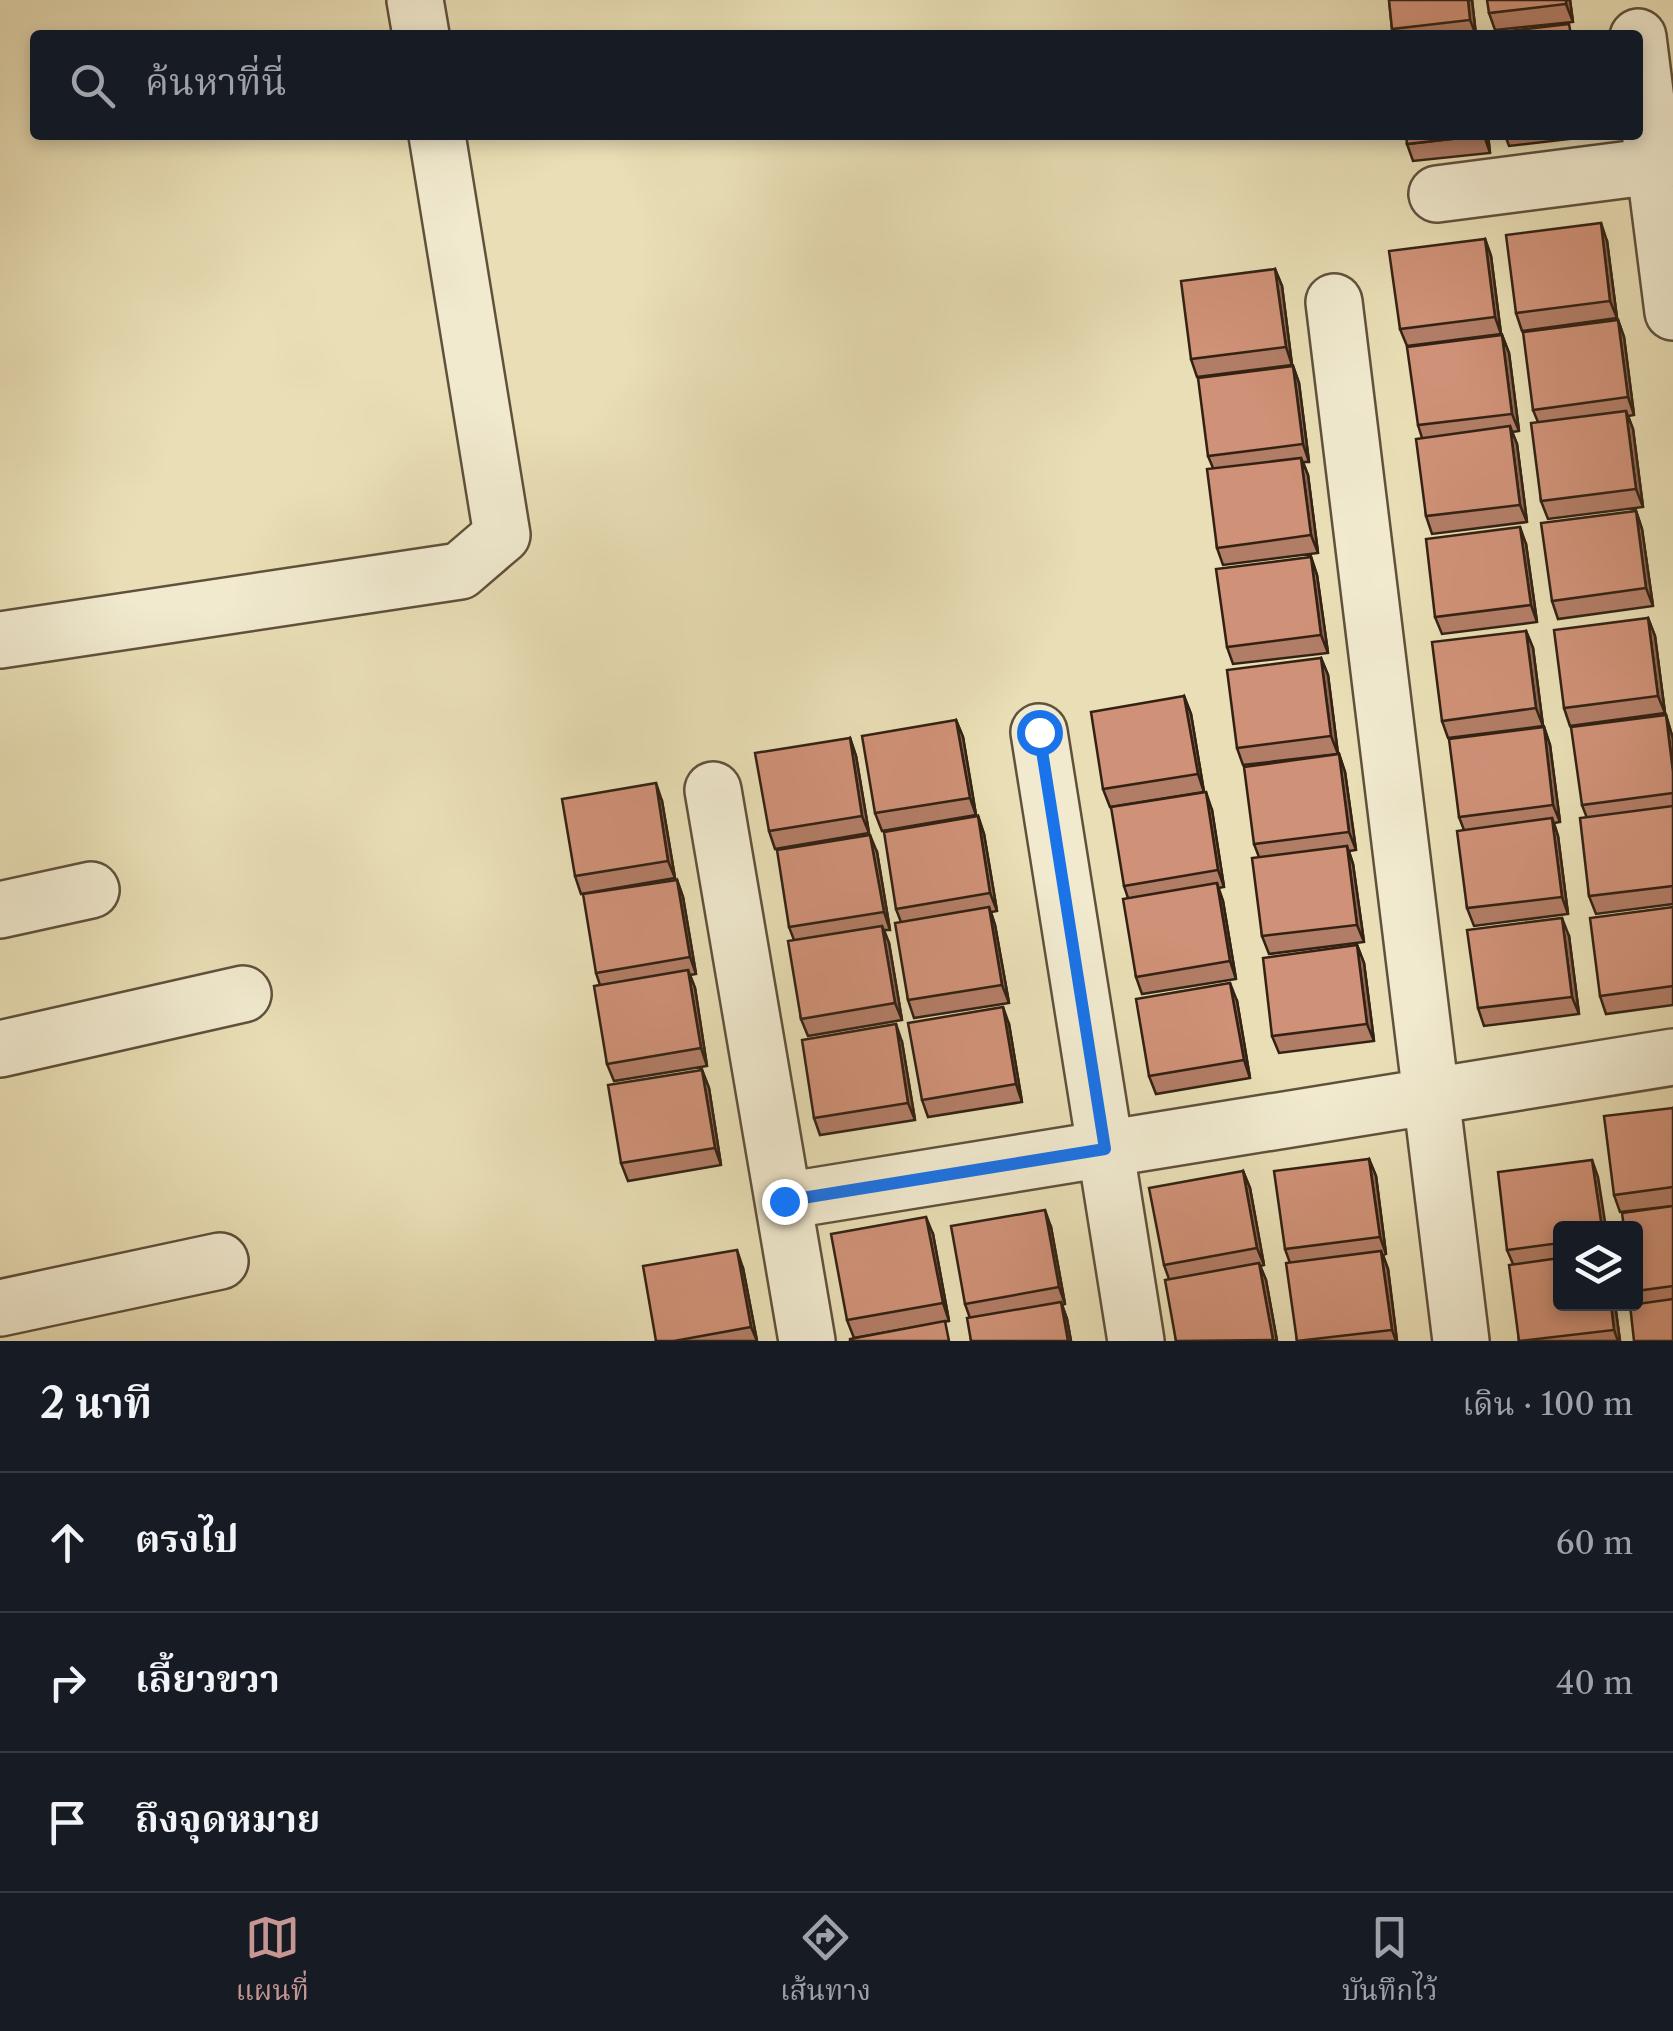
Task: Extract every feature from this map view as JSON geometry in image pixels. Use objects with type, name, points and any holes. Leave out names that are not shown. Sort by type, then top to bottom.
[{"type":"street","points":[[415,0],[419,30]]},
{"type":"street","points":[[1633,0],[1637,30]]},
{"type":"street","points":[[1643,77],[1673,312]]},
{"type":"street","points":[[0,640],[460,571],[502,535],[438,140]]},
{"type":"street","points":[[1437,194],[1654,166]]},
{"type":"street","points":[[1334,302],[1461,1341]]},
{"type":"street","points":[[1039,732],[1136,1341]]},
{"type":"street","points":[[713,790],[807,1341]]},
{"type":"street","points":[[0,910],[90,890]]},
{"type":"street","points":[[0,1049],[243,994]]},
{"type":"street","points":[[784,1201],[1673,1057]]},
{"type":"street","points":[[0,1308],[220,1261]]},
{"type":"building","points":[[1389,0],[1468,0],[1470,20],[1392,29]]},
{"type":"building","points":[[1487,0],[1566,0],[1566,4],[1489,13]]},
{"type":"building","points":[[1569,24],[1570,30],[1518,30]]},
{"type":"building","points":[[1407,140],[1441,140],[1407,144]]},
{"type":"building","points":[[1601,223],[1610,301],[1516,313],[1506,235]]},
{"type":"building","points":[[1485,239],[1495,317],[1400,329],[1389,251]]},
{"type":"building","points":[[1275,269],[1286,347],[1191,359],[1181,281]]},
{"type":"building","points":[[1618,320],[1628,397],[1533,410],[1523,332]]},
{"type":"building","points":[[1502,335],[1512,414],[1418,425],[1407,347]]},
{"type":"building","points":[[1293,366],[1303,444],[1208,456],[1198,378]]},
{"type":"building","points":[[1626,411],[1636,489],[1541,501],[1531,423]]},
{"type":"building","points":[[1510,426],[1520,505],[1426,516],[1416,439]]},
{"type":"building","points":[[1301,458],[1311,535],[1217,548],[1207,469]]},
{"type":"building","points":[[1636,511],[1646,588],[1552,601],[1541,523]]},
{"type":"building","points":[[1520,527],[1531,605],[1435,617],[1426,539]]},
{"type":"building","points":[[1311,557],[1321,635],[1227,647],[1216,569]]},
{"type":"building","points":[[1648,618],[1658,696],[1564,708],[1554,630]]},
{"type":"building","points":[[1526,631],[1536,708],[1442,721],[1432,642]]},
{"type":"building","points":[[1321,658],[1331,736],[1237,748],[1227,670]]},
{"type":"building","points":[[1184,696],[1198,774],[1103,789],[1091,712]]},
{"type":"building","points":[[1666,715],[1673,793],[1582,805],[1571,727]]},
{"type":"building","points":[[956,720],[970,798],[875,813],[862,736]]},
{"type":"building","points":[[1544,727],[1553,805],[1459,817],[1449,739]]},
{"type":"building","points":[[850,738],[862,816],[769,831],[755,753]]},
{"type":"building","points":[[1339,754],[1349,832],[1254,844],[1244,767]]},
{"type":"building","points":[[656,783],[668,861],[575,876],[562,799]]},
{"type":"building","points":[[1206,792],[1218,870],[1124,886],[1111,807]]},
{"type":"building","points":[[1673,806],[1673,886],[1589,896],[1580,818]]},
{"type":"building","points":[[978,816],[990,893],[896,909],[884,832]]},
{"type":"building","points":[[1552,818],[1562,897],[1467,908],[1457,831]]},
{"type":"building","points":[[870,835],[884,912],[789,927],[777,850]]},
{"type":"building","points":[[1347,846],[1357,925],[1262,936],[1252,858]]},
{"type":"building","points":[[677,880],[690,957],[596,973],[583,894]]},
{"type":"building","points":[[1217,883],[1230,961],[1136,977],[1123,899]]},
{"type":"building","points":[[989,907],[1002,985],[908,1000],[895,923]]},
{"type":"building","points":[[1673,907],[1673,986],[1600,996],[1590,918]]},
{"type":"building","points":[[1562,918],[1572,997],[1478,1008],[1467,930]]},
{"type":"building","points":[[882,926],[895,1003],[801,1019],[788,941]]},
{"type":"building","points":[[1357,945],[1367,1024],[1272,1036],[1263,958]]},
{"type":"building","points":[[688,970],[701,1048],[607,1064],[594,986]]},
{"type":"building","points":[[1230,983],[1244,1060],[1149,1076],[1136,999]]},
{"type":"building","points":[[1003,1007],[1016,1084],[922,1100],[908,1023]]},
{"type":"building","points":[[896,1024],[908,1103],[814,1118],[802,1040]]},
{"type":"building","points":[[702,1070],[715,1148],[621,1163],[608,1085]]},
{"type":"building","points":[[1673,1108],[1673,1187],[1614,1195],[1604,1116]]},
{"type":"building","points":[[1369,1159],[1380,1237],[1285,1249],[1274,1171]]},
{"type":"building","points":[[1592,1160],[1601,1221],[1553,1221],[1553,1244],[1507,1250],[1498,1172]]},
{"type":"building","points":[[1243,1171],[1257,1248],[1164,1265],[1149,1188]]},
{"type":"building","points":[[1673,1206],[1673,1286],[1643,1290],[1643,1221],[1623,1221],[1622,1213]]},
{"type":"building","points":[[1045,1210],[1059,1287],[965,1304],[951,1226]]},
{"type":"building","points":[[926,1217],[943,1303],[847,1320],[831,1234]]},
{"type":"building","points":[[737,1250],[751,1327],[656,1341],[643,1266]]},
{"type":"building","points":[[1381,1251],[1392,1330],[1297,1341],[1286,1263]]},
{"type":"building","points":[[1553,1259],[1553,1311],[1612,1311],[1614,1330],[1519,1341],[1509,1265]]},
{"type":"building","points":[[1259,1263],[1273,1340],[1176,1341],[1165,1280]]},
{"type":"building","points":[[1673,1299],[1673,1341],[1634,1341],[1631,1311],[1643,1311],[1643,1303]]},
{"type":"building","points":[[1061,1302],[1068,1341],[971,1341],[967,1318]]},
{"type":"building","points":[[945,1321],[949,1341],[850,1341],[850,1339]]},
{"type":"route","points":[[784,1201],[1105,1149],[1039,732]]}]
